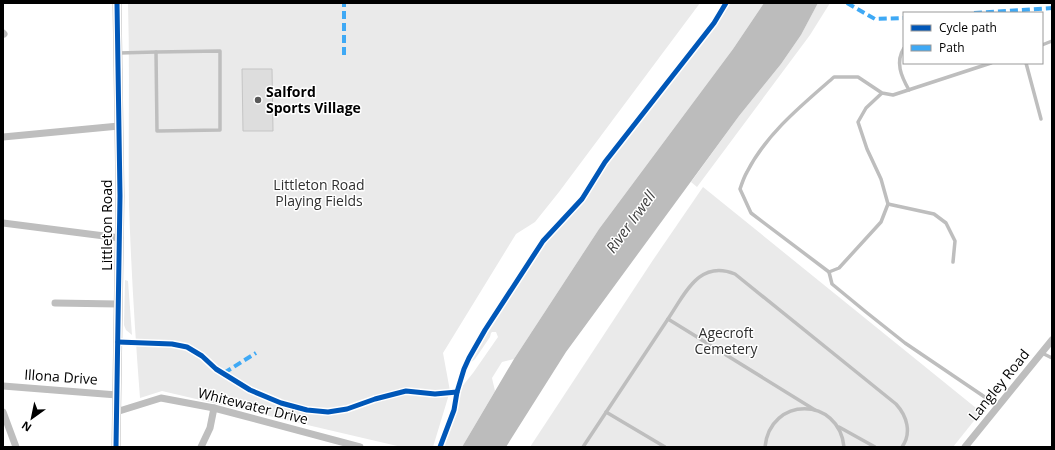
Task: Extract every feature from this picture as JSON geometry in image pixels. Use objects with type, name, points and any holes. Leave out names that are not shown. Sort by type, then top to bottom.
[{"type":"street","name":"Littleton Road","points":[[116,447],[120,238],[117,3]]},
{"type":"street","points":[[3,137],[119,126]]},
{"type":"street","points":[[3,223],[120,238]]},
{"type":"street","points":[[55,303],[118,304]]},
{"type":"street","name":"Langley Road","points":[[965,447],[1052,340]]},
{"type":"street","name":"Illona Drive","points":[[3,386],[117,395]]},
{"type":"street","name":"Whitewater Drive","points":[[116,412],[161,398],[214,408],[339,445],[360,447]]},
{"type":"street","points":[[201,447],[210,428],[214,408]]},
{"type":"street","points":[[3,412],[16,447]]},
{"type":"lane","points":[[903,50],[899,59],[900,74],[909,90]]},
{"type":"lane","points":[[118,53],[156,52],[220,52],[220,130],[157,131],[156,52]]},
{"type":"lane","points":[[988,64],[893,95],[882,93],[858,77],[834,77],[790,116],[762,149],[747,172],[740,189],[751,213],[829,272],[832,284],[905,343],[998,406]]},
{"type":"lane","points":[[1026,64],[1041,120]]},
{"type":"lane","points":[[829,272],[839,268],[881,222],[888,204],[881,178],[867,150],[858,122],[866,108],[882,93]]},
{"type":"lane","points":[[888,204],[934,214],[946,223],[955,241],[953,262]]},
{"type":"lane","points":[[583,447],[693,282],[702,275],[718,270],[724,270],[735,274],[900,409],[908,427],[906,442],[902,447]]},
{"type":"lane","points":[[668,319],[828,416],[838,427],[844,447]]},
{"type":"lane","points":[[1042,353],[1052,358]]},
{"type":"lane","points":[[765,447],[767,436],[772,425],[784,414],[799,408],[816,410]]},
{"type":"lane","points":[[606,412],[665,447]]},
{"type":"lane","points":[[838,427],[875,447]]},
{"type":"green space","name":"Littleton Road Playing Fields","points":[[128,3],[700,3],[559,192],[535,222],[516,234],[443,353],[450,391],[433,447],[402,447],[162,391],[140,398],[133,301],[129,204]]},
{"type":"green space","points":[[728,3],[764,3],[733,49],[599,229],[514,359],[502,362],[492,378],[495,391],[462,447],[442,447],[460,389],[498,337],[496,332],[491,333],[490,337],[475,359],[469,364],[471,357],[540,248],[584,200],[606,163],[715,24]]},
{"type":"green space","points":[[818,3],[830,3],[810,35],[697,187],[691,182],[739,116],[781,64],[801,35]]},
{"type":"green space","name":"Agecroft Cemetery","points":[[703,187],[981,412],[953,447],[530,447]]},
{"type":"green space","points":[[125,280],[128,281],[132,335],[126,330],[124,325]]},
{"type":"water","name":"River Irwell","points":[[764,3],[818,3],[801,35],[781,64],[739,116],[566,352],[506,447],[462,447],[514,359],[599,229],[733,49]]},
{"type":"building","name":"Salford Sports Village","points":[[242,69],[272,69],[273,131],[243,131]]},
{"type":"marked path","points":[[344,3],[344,55]]},
{"type":"marked path","points":[[847,3],[875,19],[903,18]]},
{"type":"marked path","points":[[990,12],[1052,8]]},
{"type":"marked path","points":[[224,373],[256,353]]},
{"type":"cycle path","points":[[116,447],[120,196],[117,3]]},
{"type":"cycle path","points":[[440,447],[454,410],[457,392],[464,369],[485,330],[543,241],[582,199],[605,162],[714,23],[726,3]]},
{"type":"cycle path","points":[[118,342],[172,344],[187,347],[202,356],[216,369],[250,390],[281,403],[307,410],[328,412],[347,409],[375,399],[406,391],[435,394],[457,392]]},
{"type":"place","name":"Salford Sports Village","points":[[258,100]]}]
